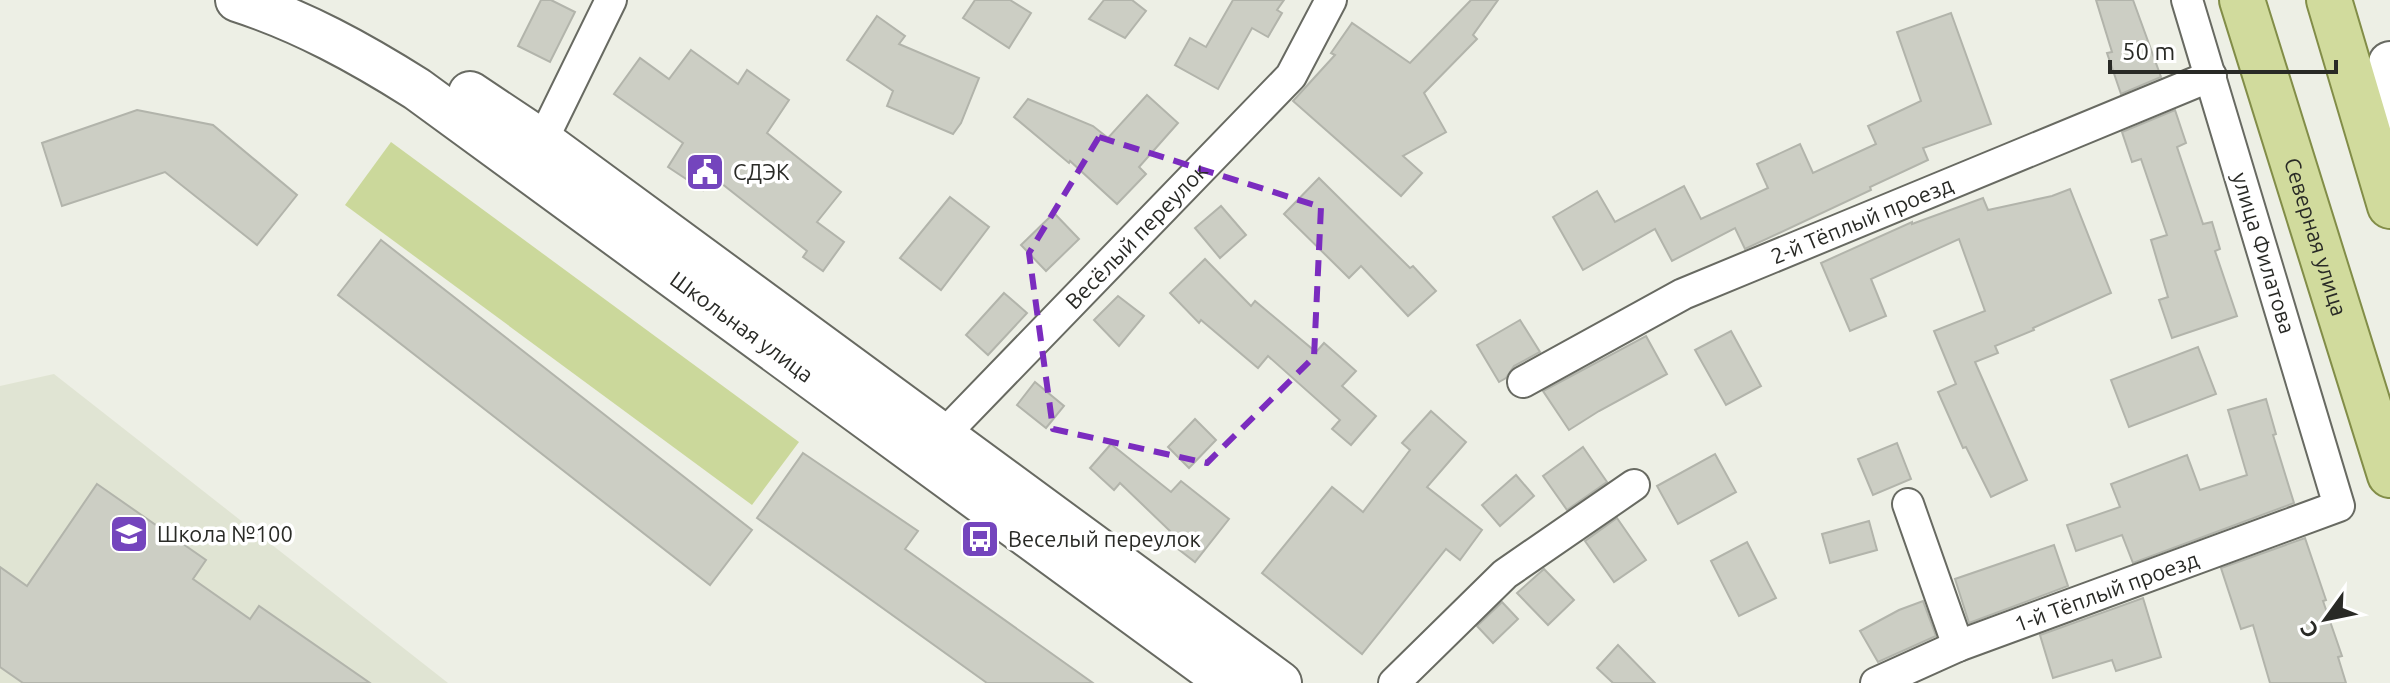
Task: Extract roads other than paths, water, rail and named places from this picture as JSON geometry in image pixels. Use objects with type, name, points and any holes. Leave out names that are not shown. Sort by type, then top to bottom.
[{"type":"main road","name":"Школьная улица","points":[[237,0],[311,28],[369,58],[417,89],[1280,683]]},
{"type":"main road","name":"Школьная улица","points":[[309,0],[356,20],[542,141],[1229,683]]},
{"type":"main road","name":"Северная улица","points":[[2242,0],[2390,475]]},
{"type":"main road","points":[[2329,0],[2389,205]]},
{"type":"main road","points":[[2389,205],[2383,112],[2390,63]]},
{"type":"street","points":[[542,141],[611,0]]},
{"type":"street","name":"Весёлый переулок","points":[[932,446],[1291,76],[1331,0]]},
{"type":"street","name":"улица Филатова","points":[[2187,0],[2339,506]]},
{"type":"street","name":"2-й Тёплый проезд","points":[[1523,382],[1683,294],[2211,76]]},
{"type":"street","points":[[1394,683],[1505,574],[1634,485]]},
{"type":"street","points":[[1908,504],[1958,646]]},
{"type":"street","name":"1-й Тёплый проезд","points":[[1876,683],[1958,646],[2339,506]]},
{"type":"place","name":"СДЭК","points":[[705,172]]},
{"type":"place","name":"Школа №100","points":[[129,534]]},
{"type":"place","name":"Веселый переулок","points":[[980,539]]}]
